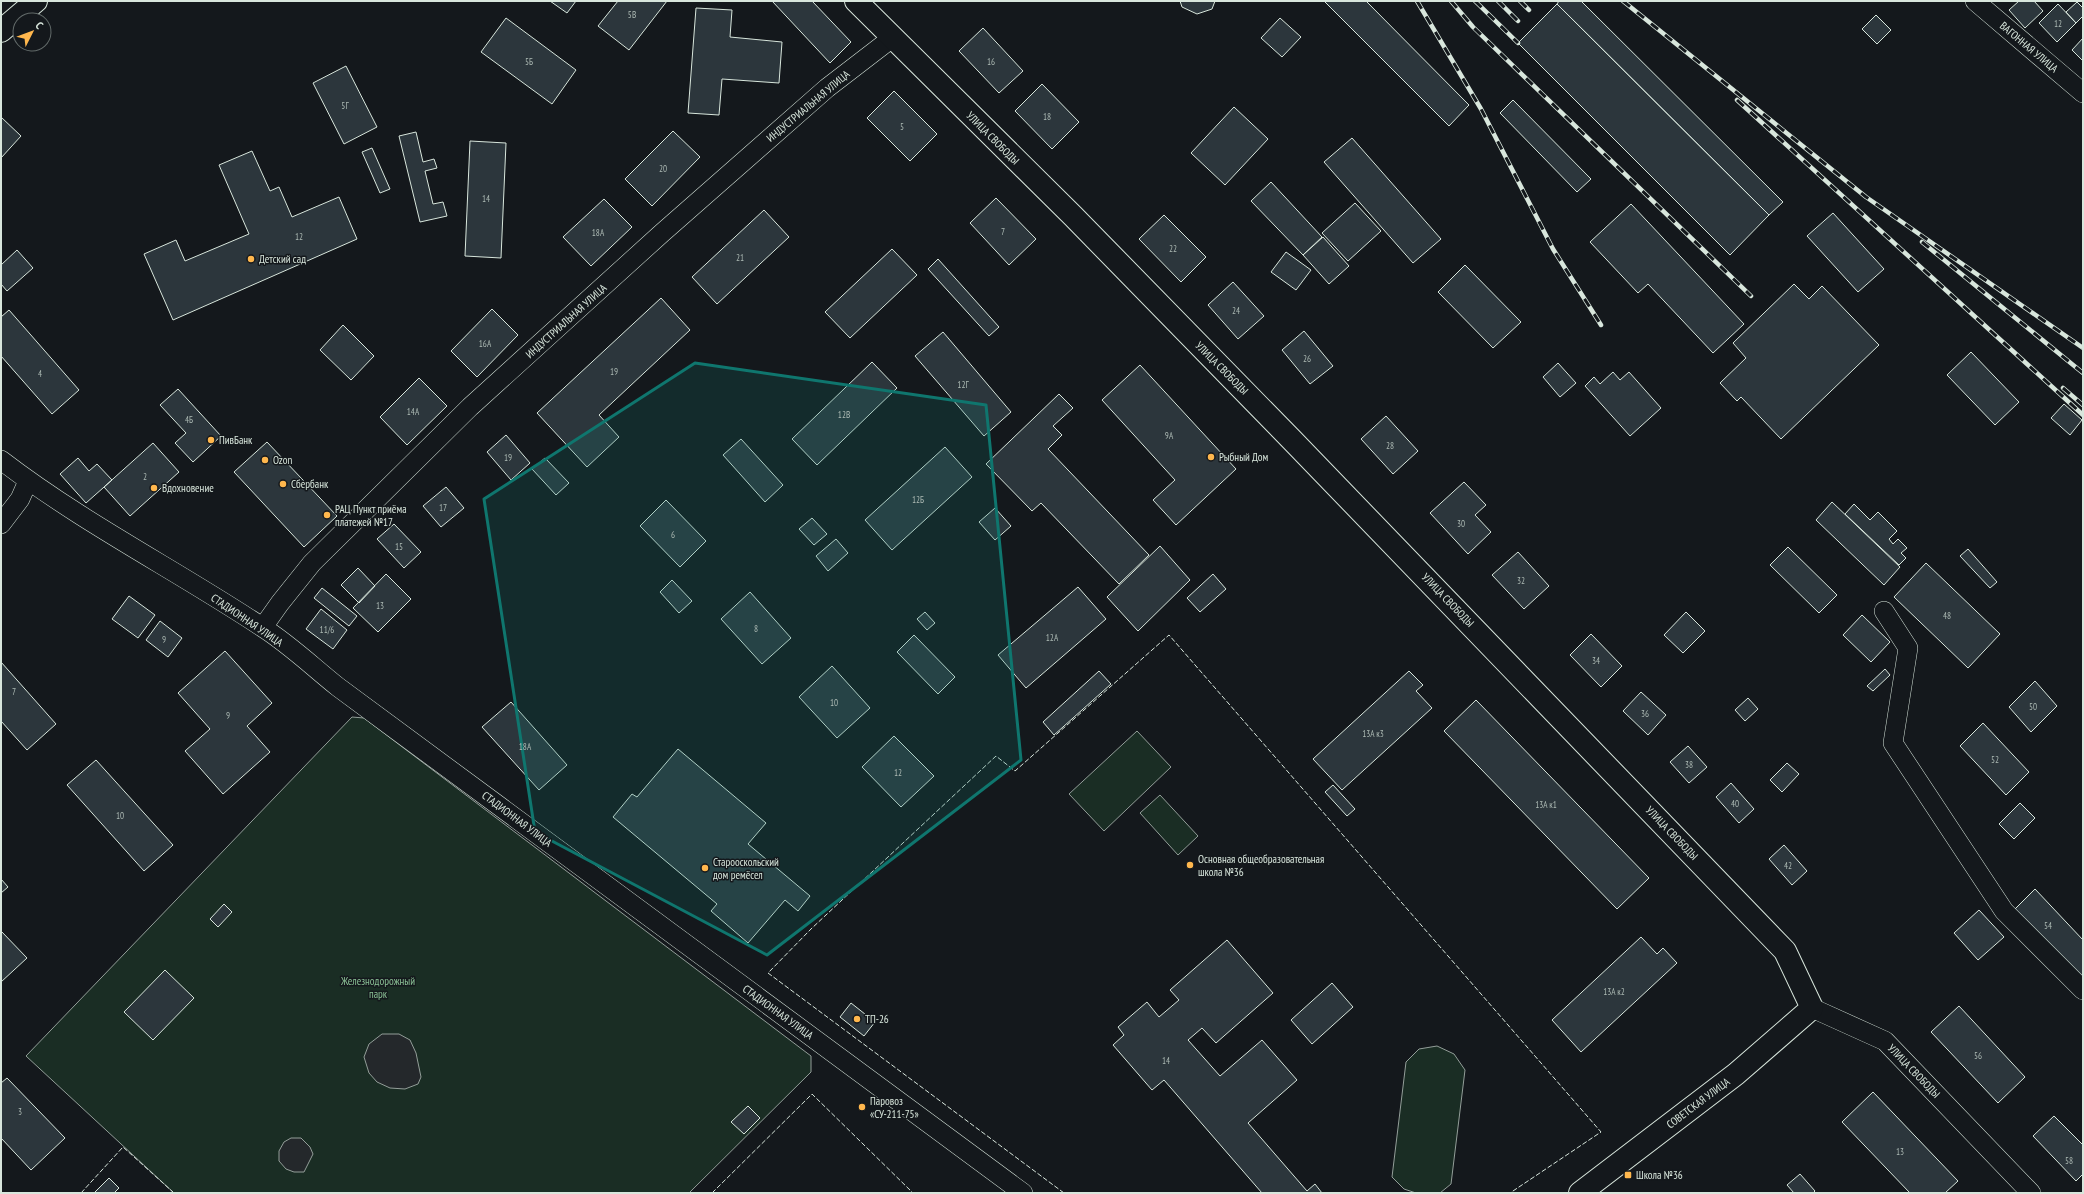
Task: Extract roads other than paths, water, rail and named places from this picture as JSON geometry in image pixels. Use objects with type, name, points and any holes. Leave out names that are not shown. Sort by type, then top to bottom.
[{"type":"street","points":[[1,31],[36,1]]},
{"type":"street","name":"УЛИЦА СВОБОДЫ","points":[[856,1],[1073,216],[1292,440],[1785,950],[1812,1008],[1885,1041],[2031,1193]]},
{"type":"street","name":"ВАГОННАЯ УЛИЦА","points":[[1975,1],[2083,93]]},
{"type":"street","name":"ИНДУСТРИАЛЬНАЯ УЛИЦА","points":[[263,628],[280,603],[312,563],[470,407],[662,233],[827,88],[892,38]]},
{"type":"street","name":"СТАДИОННАЯ УЛИЦА","points":[[1,460],[28,481],[263,628],[350,696],[1024,1193]]},
{"type":"street","points":[[1,524],[20,499],[28,481]]},
{"type":"street","points":[[1884,611],[1908,648],[1893,743],[2004,911],[2083,990]]},
{"type":"street","name":"СОВЕТСКАЯ УЛИЦА","points":[[1580,1193],[1736,1074],[1812,1008]]},
{"type":"railway","points":[[1417,1],[1481,109],[1553,249],[1601,325]]},
{"type":"railway","points":[[1451,1],[1473,27],[1751,296]]},
{"type":"railway","points":[[1475,1],[1518,43]]},
{"type":"railway","points":[[1498,1],[1518,21]]},
{"type":"railway","points":[[1520,1],[1529,10]]},
{"type":"railway","points":[[1623,1],[1866,197],[2083,348]]},
{"type":"railway","points":[[1737,100],[2083,415]]},
{"type":"railway","points":[[1922,242],[2083,373]]},
{"type":"railway","points":[[2063,388],[2083,405]]},
{"type":"place","name":"Детский сад","points":[[251,259]]},
{"type":"place","name":"ПивБанк","points":[[211,440]]},
{"type":"place","name":"Рыбный Дом","points":[[1211,457]]},
{"type":"place","name":"Ozon","points":[[265,460]]},
{"type":"place","name":"Сбербанк","points":[[283,484]]},
{"type":"place","name":"Вдохновение","points":[[154,488]]},
{"type":"place","name":"РАЦ Пункт приёма платежей №17","points":[[327,515]]},
{"type":"place","name":"Основная общеобразовательная школа №36","points":[[1190,865]]},
{"type":"place","name":"Старооскольский дом ремёсел","points":[[705,868]]},
{"type":"place","name":"ТП-26","points":[[857,1019]]},
{"type":"place","name":"Паровоз «СУ-211-75»","points":[[862,1107]]},
{"type":"place","name":"Школа №36","points":[[1628,1175]]},
{"type":"park label","name":"Железнодорожный парк","points":[[378,987]]}]
